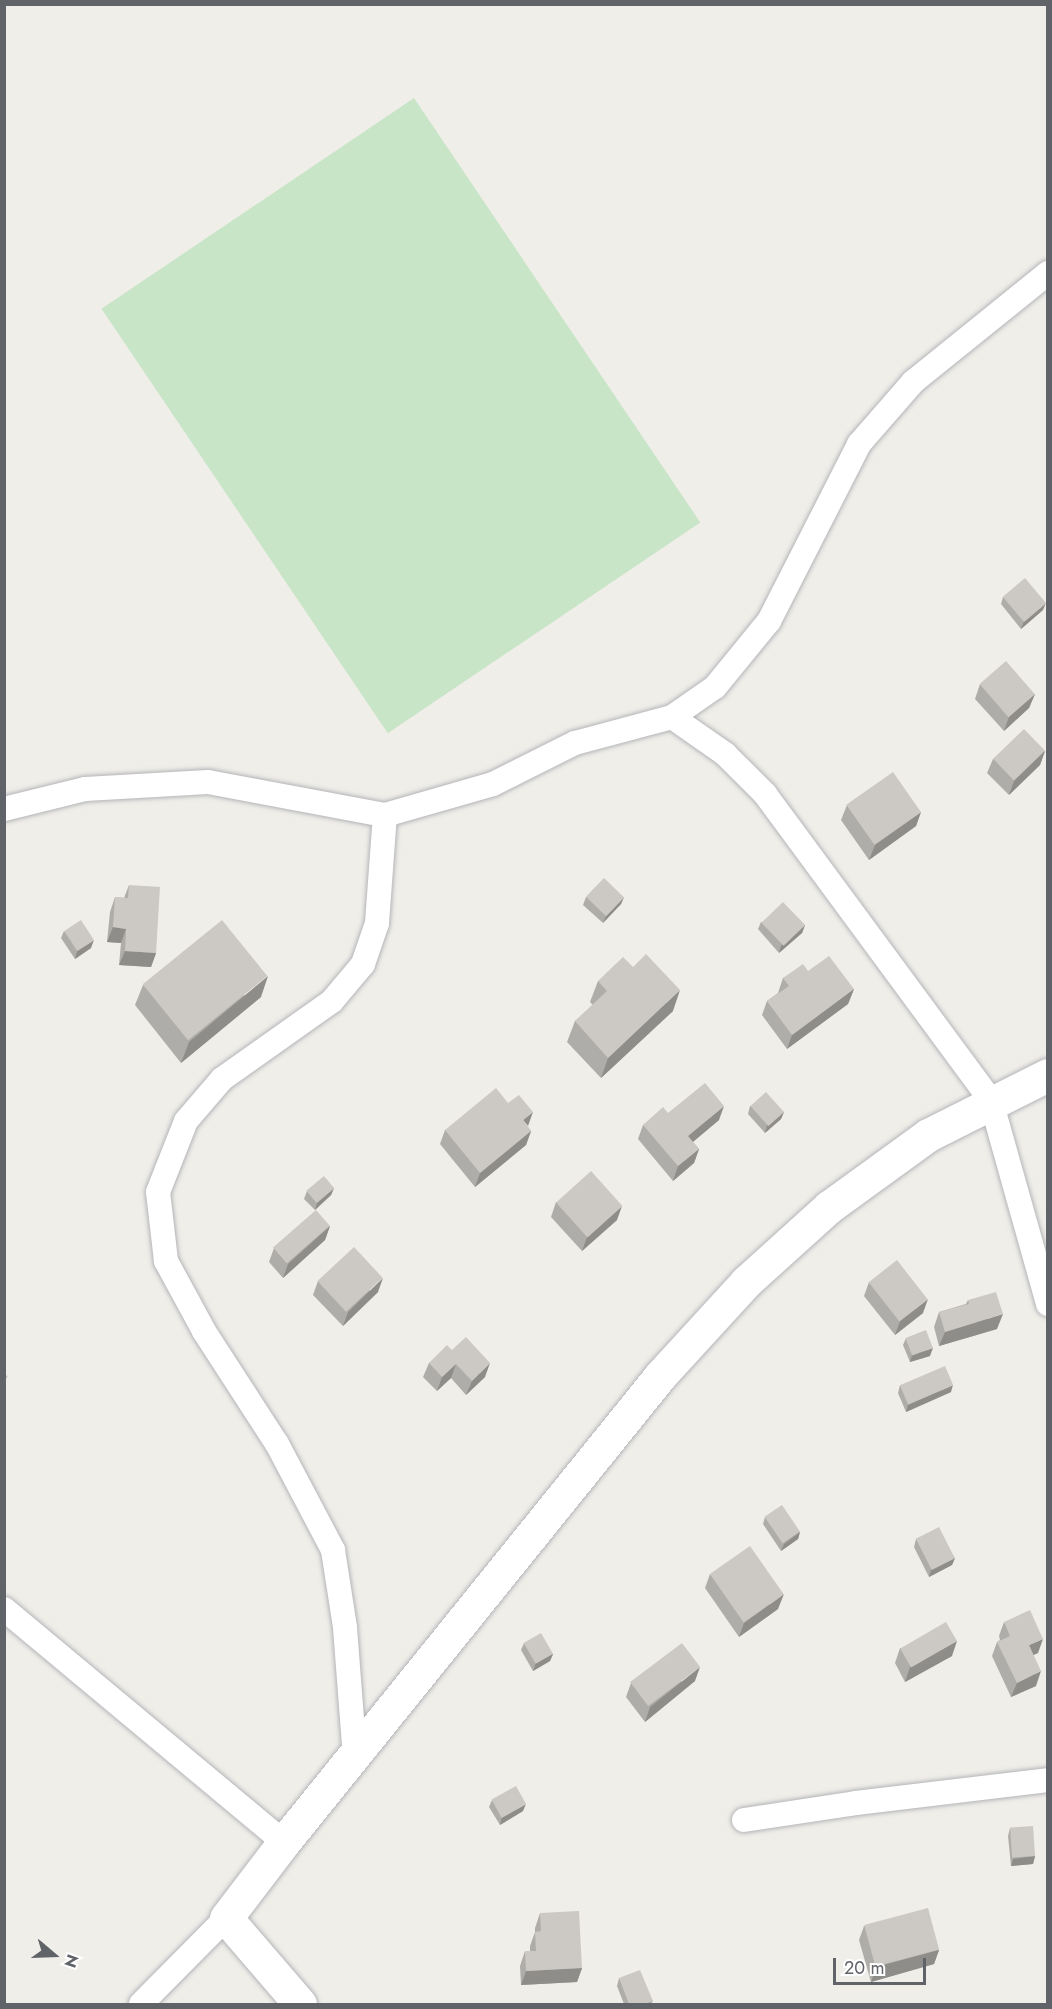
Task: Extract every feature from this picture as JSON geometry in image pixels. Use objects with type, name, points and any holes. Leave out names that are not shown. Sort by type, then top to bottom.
[{"type":"street","points":[[4,809],[85,789],[208,782],[385,815],[493,784],[575,743],[672,717],[715,687],[769,621],[859,444],[913,382],[1047,273]]},
{"type":"street","points":[[672,717],[724,754],[765,794],[991,1101],[1047,1304]]},
{"type":"street","points":[[355,1758],[345,1627],[333,1550],[277,1444],[204,1331],[166,1261],[158,1192],[186,1121],[222,1079],[332,1001],[363,964],[377,923],[385,815]]},
{"type":"street","points":[[141,2004],[226,1918],[284,1842],[355,1758],[660,1376],[747,1282],[829,1207],[928,1135],[991,1101],[1047,1075]]},
{"type":"street","points":[[4,1609],[284,1842]]},
{"type":"street","points":[[744,1820],[856,1803],[1047,1780]]},
{"type":"street","points":[[226,1918],[300,2004]]},
{"type":"green space","points":[[414,98],[700,522],[388,733],[101,309]]},
{"type":"building","points":[[1025,578],[1046,603],[1024,622],[1003,597]]},
{"type":"building","points":[[1006,661],[1035,694],[1008,717],[980,684]]},
{"type":"building","points":[[1024,729],[1045,751],[1014,780],[993,759]]},
{"type":"building","points":[[893,772],[921,812],[874,845],[846,805]]},
{"type":"building","points":[[604,878],[624,897],[606,916],[586,897]]},
{"type":"building","points":[[129,885],[160,887],[156,953],[125,951],[126,929],[113,927],[115,897],[128,898]]},
{"type":"building","points":[[783,902],[805,925],[784,946],[761,923]]},
{"type":"building","points":[[81,920],[94,940],[77,951],[64,931]]},
{"type":"building","points":[[222,920],[267,976],[188,1040],[143,984]]},
{"type":"building","points":[[646,954],[680,990],[608,1058],[575,1021],[607,991],[598,981],[623,957],[633,967]]},
{"type":"building","points":[[829,956],[854,989],[792,1035],[767,1001],[789,986],[783,978],[803,964],[808,971]]},
{"type":"building","points":[[705,1083],[724,1106],[688,1136],[699,1149],[678,1166],[643,1125],[663,1107],[668,1113]]},
{"type":"building","points":[[496,1088],[508,1103],[519,1095],[533,1112],[523,1120],[531,1131],[480,1173],[445,1130]]},
{"type":"building","points":[[766,1092],[784,1112],[768,1126],[750,1106]]},
{"type":"building","points":[[591,1171],[622,1206],[588,1237],[556,1202]]},
{"type":"building","points":[[324,1176],[334,1188],[317,1203],[306,1191]]},
{"type":"building","points":[[316,1210],[330,1226],[287,1263],[273,1247]]},
{"type":"building","points":[[354,1247],[383,1278],[346,1312],[317,1281]]},
{"type":"building","points":[[897,1260],[928,1299],[899,1322],[869,1282]]},
{"type":"building","points":[[996,1292],[1003,1314],[945,1332],[939,1312],[969,1304],[968,1300]]},
{"type":"building","points":[[926,1330],[933,1348],[912,1356],[905,1338]]},
{"type":"building","points":[[466,1337],[490,1363],[472,1381],[456,1364],[442,1377],[429,1363],[447,1345],[452,1350]]},
{"type":"building","points":[[945,1366],[953,1385],[908,1404],[900,1385]]},
{"type":"building","points":[[782,1505],[800,1532],[782,1543],[765,1517]]},
{"type":"building","points":[[939,1527],[955,1558],[932,1570],[916,1539]]},
{"type":"building","points":[[750,1546],[784,1594],[744,1622],[710,1574]]},
{"type":"building","points":[[1030,1610],[1043,1639],[1029,1645],[1041,1671],[1017,1683],[997,1642],[1010,1636],[1004,1622]]},
{"type":"building","points":[[946,1622],[957,1641],[911,1668],[900,1648]]},
{"type":"building","points":[[541,1633],[553,1654],[536,1664],[524,1643]]},
{"type":"building","points":[[682,1643],[700,1667],[648,1706],[630,1682]]},
{"type":"building","points":[[516,1786],[526,1804],[502,1818],[492,1800]]},
{"type":"building","points":[[1033,1826],[1035,1856],[1012,1858],[1010,1828]]},
{"type":"building","points":[[928,1908],[939,1950],[875,1967],[864,1925]]},
{"type":"building","points":[[579,1911],[582,1968],[526,1971],[525,1951],[536,1951],[535,1932],[541,1931],[540,1913]]},
{"type":"building","points":[[640,1970],[653,2001],[644,2004],[629,2004],[619,1978]]}]
